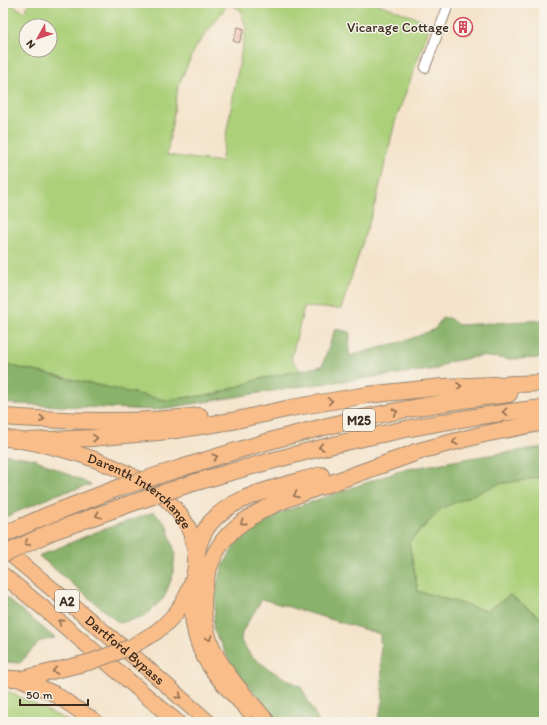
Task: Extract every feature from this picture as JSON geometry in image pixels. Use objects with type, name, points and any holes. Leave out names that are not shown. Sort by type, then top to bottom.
[{"type":"highway","name":"M25","points":[[28,441],[92,438],[169,431],[232,421],[291,408],[367,395],[442,387],[544,383]]},
{"type":"highway","name":"M25","points":[[3,535],[46,516],[118,488],[255,445],[320,428],[410,409],[467,399],[544,389]]},
{"type":"highway","name":"M25","points":[[3,417],[68,420],[143,420],[187,418],[255,410],[291,408]]},
{"type":"highway","name":"M25","points":[[3,554],[51,532],[135,502],[193,483],[304,451],[405,429],[466,418],[544,408]]},
{"type":"highway","points":[[196,560],[199,543],[207,528],[220,512],[234,503],[322,475],[484,434],[544,422]]},
{"type":"highway","name":"Darenth Interchange","points":[[3,438],[52,446],[125,472],[151,486],[169,501],[186,526],[194,548],[196,560],[193,579],[183,603],[179,610],[156,632],[130,647],[90,662],[21,679],[3,678]]},
{"type":"highway","points":[[267,722],[221,664],[206,631],[202,611],[203,591],[208,570],[216,554],[225,539],[236,528],[277,503],[426,449]]},
{"type":"highway","name":"Dartford Bypass","points":[[3,548],[144,665],[208,722]]},
{"type":"highway","name":"Dartford Bypass","points":[[3,575],[177,722]]},
{"type":"highway","points":[[193,579],[193,625],[204,659],[209,668],[259,722]]},
{"type":"highway","points":[[21,679],[55,694],[96,722]]},
{"type":"street","points":[[425,68],[449,3]]},
{"type":"green space","points":[[9,3],[24,12],[29,3],[376,3],[431,23],[395,122],[376,201],[341,309],[304,307],[291,359],[301,371],[259,379],[216,394],[165,400],[3,364],[3,47],[10,34],[3,30],[3,15]],"holes":[[[228,4],[240,9],[246,27],[221,162],[167,155],[178,86],[195,48]]]},
{"type":"green space","points":[[442,318],[449,318],[458,325],[544,320],[544,358],[509,359],[480,356],[449,362],[437,369],[296,387],[155,410],[14,404],[3,402],[3,364],[165,400],[216,394],[259,379],[322,366],[335,329],[350,332],[349,356],[408,340],[435,329]]},
{"type":"green space","points":[[544,447],[544,477],[499,484],[442,508],[409,542],[418,591],[487,611],[510,595],[544,620],[544,722],[377,722],[383,703],[380,634],[262,599],[242,632],[241,641],[251,656],[272,671],[301,687],[319,722],[281,722],[232,666],[213,629],[217,583],[224,564],[236,543],[255,528],[279,513],[403,470]]},
{"type":"green space","points":[[3,454],[35,459],[91,485],[58,494],[3,518]]},
{"type":"green space","points":[[544,477],[544,620],[510,595],[487,611],[418,591],[409,542],[442,508],[499,484]]},
{"type":"green space","points":[[154,512],[167,526],[175,553],[173,575],[164,598],[143,617],[119,623],[39,556],[96,532]]},
{"type":"green space","points":[[3,595],[55,638],[40,641],[20,663],[3,662]]},
{"type":"green space","points":[[3,692],[10,692],[70,722],[3,722]]},
{"type":"building","name":"Vicarage Cottage","points":[[462,20],[468,23],[466,26],[472,29],[468,36],[457,30]]},
{"type":"building","points":[[238,27],[244,29],[239,43],[233,41]]},
{"type":"place","name":"Vicarage Cottage","points":[[463,27]]}]
